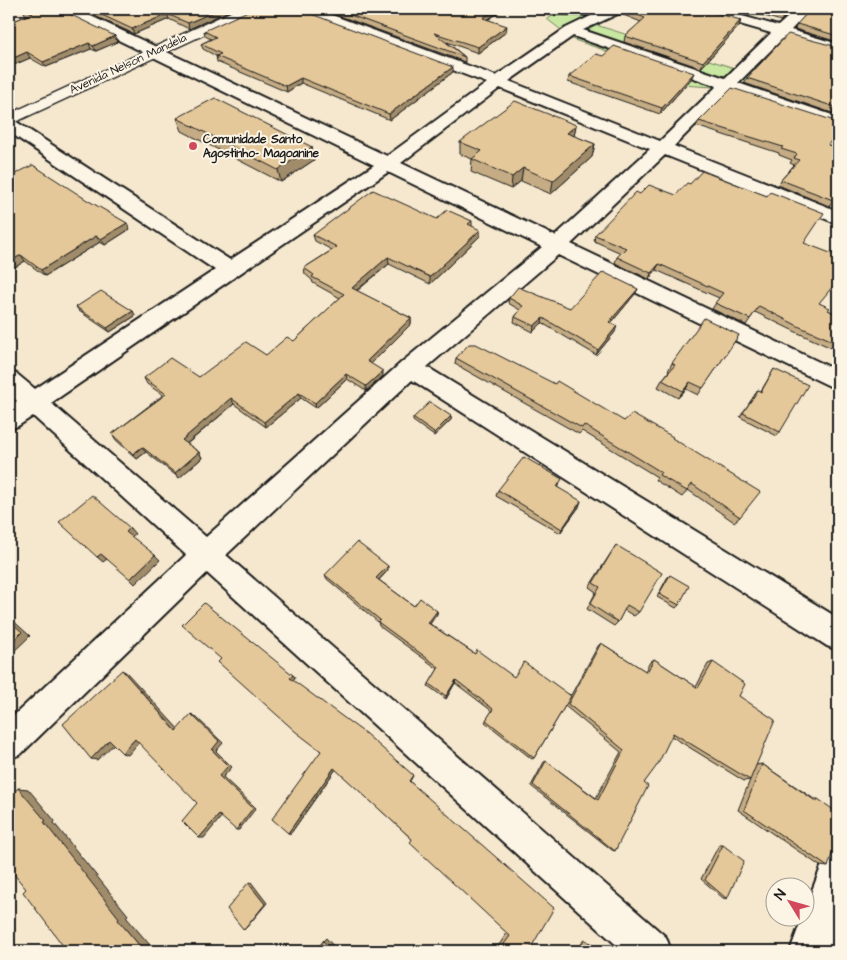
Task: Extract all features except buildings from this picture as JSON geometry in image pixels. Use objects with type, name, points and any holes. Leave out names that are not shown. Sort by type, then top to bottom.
[{"type":"street","points":[[66,9],[389,163],[838,382]]},
{"type":"street","name":"Avenida Nelson Mandela","points":[[9,120],[154,51],[248,9]]},
{"type":"street","points":[[304,9],[498,82],[838,218]]},
{"type":"street","points":[[541,9],[614,10]]},
{"type":"street","points":[[541,9],[579,27],[727,84],[838,122]]},
{"type":"street","points":[[703,9],[838,48]]},
{"type":"street","points":[[9,742],[206,556],[410,368],[556,246],[664,147],[804,9]]},
{"type":"street","points":[[21,410],[389,163],[498,82],[579,27],[614,10]]},
{"type":"street","points":[[9,126],[230,270]]},
{"type":"street","points":[[410,368],[838,635]]},
{"type":"street","points":[[9,380],[21,410],[206,556],[652,951]]},
{"type":"street","points":[[809,951],[838,870]]},
{"type":"green space","points":[[567,9],[602,11],[599,26],[741,70],[838,109],[838,128],[713,87],[681,85],[601,49],[574,40],[547,19]]},
{"type":"place","name":"Comunidade Santo Agostinho- Magoanine","points":[[193,146]]}]
